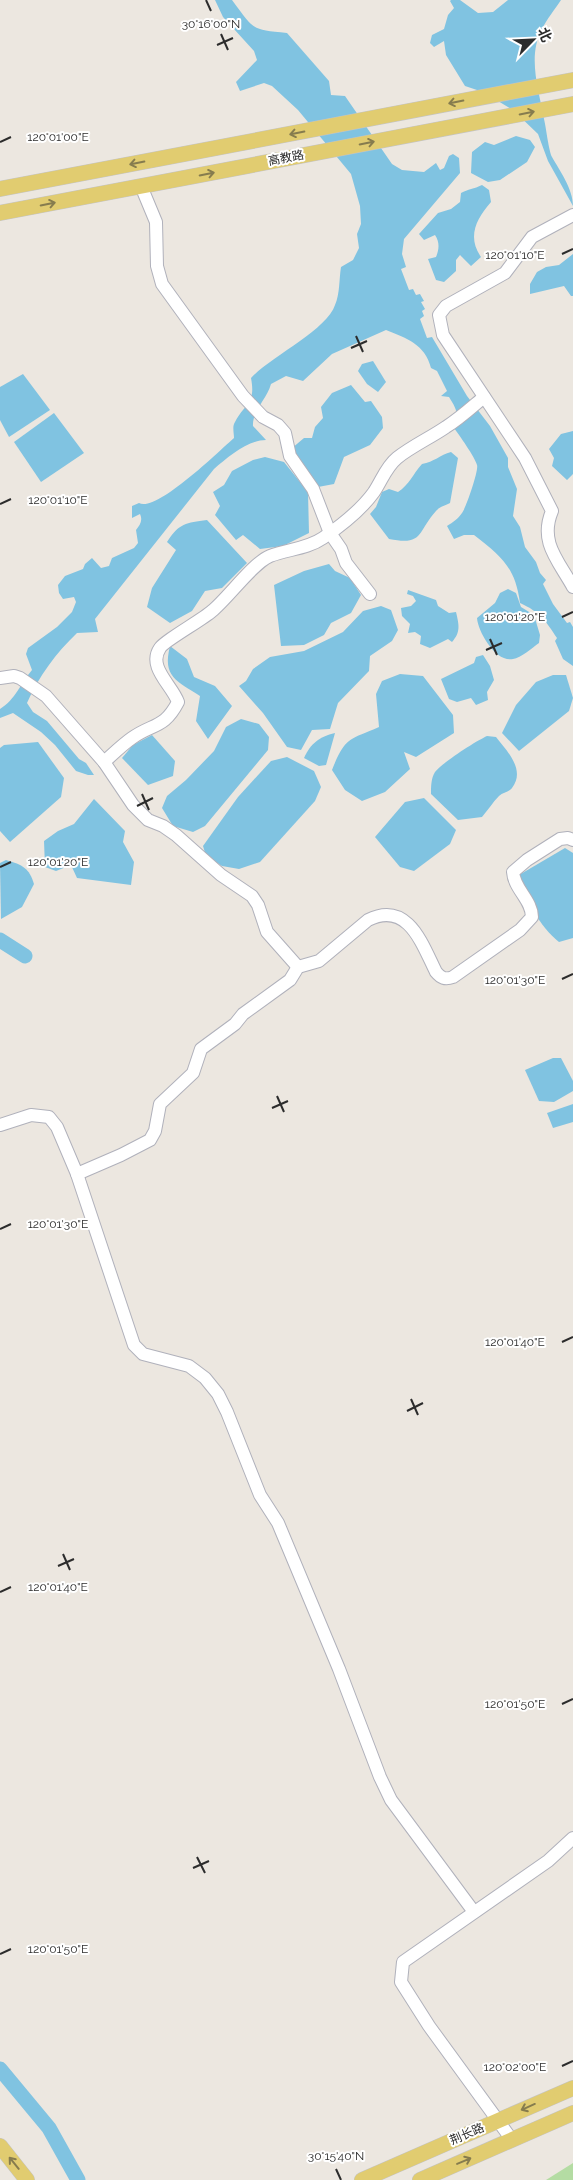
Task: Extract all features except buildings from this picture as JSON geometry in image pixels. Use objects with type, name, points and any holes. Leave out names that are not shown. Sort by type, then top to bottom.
[{"type":"main road","name":"高教路","points":[[0,189],[573,80]]},
{"type":"main road","name":"高教路","points":[[0,213],[573,104]]},
{"type":"main road","name":"荆长路","points":[[362,2180],[573,2088]]},
{"type":"main road","name":"荆长路","points":[[420,2180],[436,2177],[573,2113]]},
{"type":"main road","points":[[0,2146],[27,2180]]},
{"type":"street","points":[[141,186],[156,222],[157,266],[162,284],[243,396],[263,417],[278,425],[286,433],[290,456],[313,489],[330,533],[341,548],[346,563],[370,594]]},
{"type":"street","points":[[573,215],[532,237],[505,273],[446,306],[439,316],[443,335],[525,458],[552,511],[546,535],[551,548],[573,586]]},
{"type":"street","points":[[104,762],[132,738],[160,725],[172,714],[178,702],[175,693],[166,683],[158,669],[156,656],[160,646],[213,611],[268,556],[300,548],[330,533],[363,506],[375,490],[385,470],[397,458],[448,426],[484,397]]},
{"type":"street","points":[[0,678],[14,676],[20,678],[46,696],[104,762],[133,804],[148,820],[163,826],[176,835],[221,875],[252,896],[258,905],[267,932],[298,967]]},
{"type":"street","points":[[77,1174],[121,1156],[150,1140],[155,1131],[160,1104],[193,1073],[201,1049],[235,1024],[243,1014],[290,980],[298,967],[319,961],[368,920],[386,915],[399,917],[414,929],[440,977],[447,979],[453,977],[520,930],[532,917],[532,911],[514,880],[513,872],[518,865],[560,840],[568,838],[573,840]]},
{"type":"street","points":[[0,1125],[31,1114],[50,1117],[56,1126],[77,1174],[134,1345],[142,1354],[189,1366],[205,1378],[218,1394],[260,1496],[278,1523],[391,1800],[474,1912]]},
{"type":"street","points":[[512,2140],[428,2026],[401,1982],[403,1962],[548,1860],[573,1838]]},
{"type":"green space","points":[[573,2163],[573,2180],[546,2180]]},
{"type":"water","points":[[215,0],[232,0],[249,22],[259,29],[287,33],[329,81],[331,95],[345,96],[392,164],[402,170],[424,172],[436,163],[440,170],[444,168],[449,156],[453,154],[459,158],[460,173],[404,239],[402,254],[406,267],[401,269],[409,290],[413,289],[416,295],[420,294],[424,301],[421,302],[425,309],[422,311],[424,316],[420,319],[427,338],[432,337],[467,396],[490,426],[508,458],[508,467],[517,489],[513,516],[520,527],[525,547],[546,580],[543,584],[553,604],[567,623],[570,622],[573,627],[573,666],[563,659],[555,641],[557,638],[546,622],[533,610],[520,603],[515,580],[511,571],[500,557],[474,535],[464,535],[454,539],[447,526],[457,519],[464,510],[474,481],[477,468],[476,461],[454,428],[457,419],[454,405],[449,397],[441,396],[447,391],[437,371],[431,368],[424,353],[414,343],[386,330],[332,354],[303,381],[286,376],[271,384],[253,421],[253,426],[266,440],[245,446],[214,469],[95,619],[98,632],[77,633],[55,657],[43,674],[27,703],[33,712],[47,721],[79,759],[86,763],[94,775],[88,775],[76,771],[55,745],[41,732],[13,713],[0,718],[0,709],[14,696],[32,670],[26,654],[28,648],[57,627],[72,612],[76,602],[74,597],[63,599],[59,593],[58,585],[65,576],[83,569],[85,564],[92,558],[101,568],[109,566],[112,558],[134,548],[138,543],[136,530],[140,525],[141,519],[140,514],[132,518],[132,506],[139,503],[147,504],[173,490],[234,438],[234,424],[251,398],[251,378],[271,361],[310,334],[330,314],[338,296],[341,267],[353,260],[359,248],[357,234],[361,224],[360,206],[351,174],[298,110],[272,86],[264,83],[240,91],[236,82],[257,60],[254,51],[223,17]]},
{"type":"water","points":[[451,0],[460,0],[478,13],[493,12],[508,0],[561,0],[542,29],[535,51],[535,62],[537,85],[551,154],[571,193],[573,206],[548,161],[538,134],[513,110],[483,92],[465,86],[446,55],[444,41],[434,47],[430,43],[432,35],[444,29],[448,15],[454,8]]},
{"type":"water","points":[[516,136],[530,140],[535,147],[527,162],[500,180],[488,182],[471,173],[472,152],[485,142],[494,145]]},
{"type":"water","points":[[482,185],[489,190],[491,202],[481,215],[475,228],[475,242],[481,257],[471,266],[460,255],[456,260],[456,271],[444,282],[436,280],[428,259],[436,257],[438,240],[435,235],[424,240],[419,234],[438,213],[451,209],[460,202],[461,193]]},
{"type":"water","points":[[573,254],[573,296],[564,286],[530,294],[530,284],[537,272],[546,267],[559,265]]},
{"type":"water","points":[[373,361],[386,382],[378,392],[367,384],[358,371],[362,364]]},
{"type":"water","points":[[23,374],[50,410],[9,437],[0,420],[0,387]]},
{"type":"water","points":[[351,385],[365,402],[371,401],[382,417],[383,428],[370,445],[344,457],[334,484],[318,487],[291,449],[304,438],[312,438],[315,427],[323,418],[321,407],[332,393]]},
{"type":"water","points":[[54,413],[84,453],[41,482],[14,442]]},
{"type":"water","points":[[573,431],[573,474],[567,480],[552,466],[554,458],[549,449],[561,434]]},
{"type":"water","points":[[451,452],[458,458],[450,503],[437,510],[414,539],[400,541],[389,539],[370,514],[376,507],[382,492],[389,489],[398,492],[408,483],[422,464]]},
{"type":"water","points":[[265,457],[284,462],[308,492],[309,533],[283,546],[260,549],[243,535],[236,540],[215,515],[220,506],[213,492],[224,485],[232,471],[253,460]]},
{"type":"water","points":[[207,520],[247,563],[222,588],[205,591],[192,611],[170,623],[147,607],[152,588],[176,550],[167,542],[179,527]]},
{"type":"water","points":[[329,564],[335,571],[350,578],[361,595],[351,613],[331,623],[324,635],[304,645],[281,646],[274,585],[304,571]]},
{"type":"water","points":[[508,589],[516,593],[521,607],[534,615],[540,635],[539,643],[523,655],[513,659],[507,659],[494,651],[484,638],[477,618],[495,603],[500,593]]},
{"type":"water","points":[[408,590],[436,600],[438,606],[449,613],[456,612],[458,628],[457,635],[452,642],[448,639],[430,648],[420,644],[421,636],[415,632],[408,633],[410,624],[402,616],[401,608],[411,606],[416,601],[413,596],[407,594]]},
{"type":"water","points":[[381,606],[391,610],[398,630],[392,641],[370,656],[369,671],[338,703],[330,729],[312,730],[301,750],[287,747],[263,713],[239,686],[246,681],[253,669],[270,657],[304,651],[343,632],[363,611]]},
{"type":"water","points":[[170,646],[187,659],[194,677],[215,686],[232,706],[208,739],[196,721],[200,696],[178,682],[170,671],[168,656]]},
{"type":"water","points":[[483,655],[490,666],[494,680],[487,692],[488,700],[476,705],[471,698],[457,702],[449,699],[441,679],[474,663],[476,657]]},
{"type":"water","points":[[400,674],[423,676],[453,715],[454,733],[416,757],[404,752],[410,769],[385,792],[362,801],[345,790],[332,770],[341,751],[349,741],[379,727],[376,694],[382,681]]},
{"type":"water","points":[[553,675],[566,675],[573,698],[569,711],[519,751],[502,733],[516,705],[536,682]]},
{"type":"water","points":[[241,719],[259,724],[269,737],[268,750],[205,826],[193,832],[173,826],[162,808],[167,796],[186,780],[214,751],[226,727]]},
{"type":"water","points":[[335,733],[326,765],[319,766],[304,758],[316,741],[324,736]]},
{"type":"water","points":[[152,735],[175,761],[173,776],[148,785],[122,758],[133,745]]},
{"type":"water","points":[[487,736],[496,737],[510,755],[516,768],[516,781],[511,789],[499,796],[482,817],[458,820],[431,794],[433,777],[435,772],[445,763]]},
{"type":"water","points":[[38,742],[64,778],[61,797],[10,842],[0,831],[0,748],[4,745]]},
{"type":"water","points":[[287,757],[314,771],[321,787],[315,801],[260,862],[239,869],[222,866],[206,856],[203,846],[238,797],[271,761]]},
{"type":"water","points":[[424,798],[456,830],[450,844],[414,871],[400,867],[375,837],[405,802]]},
{"type":"water","points":[[94,799],[125,831],[123,842],[134,862],[131,885],[77,878],[71,865],[56,871],[45,867],[44,841],[58,831],[74,824]]},
{"type":"water","points":[[565,848],[573,853],[573,938],[559,942],[545,928],[534,912],[521,884],[519,875]]},
{"type":"water","points":[[6,860],[24,868],[30,874],[34,884],[22,907],[1,919],[0,863]]},
{"type":"water","points":[[553,1058],[561,1058],[573,1081],[573,1091],[554,1102],[539,1101],[525,1070]]},
{"type":"water","points":[[573,1104],[573,1122],[553,1128],[547,1113]]},
{"type":"waterway","points":[[0,940],[25,956]]},
{"type":"waterway","points":[[0,2069],[49,2128],[78,2180]]}]
